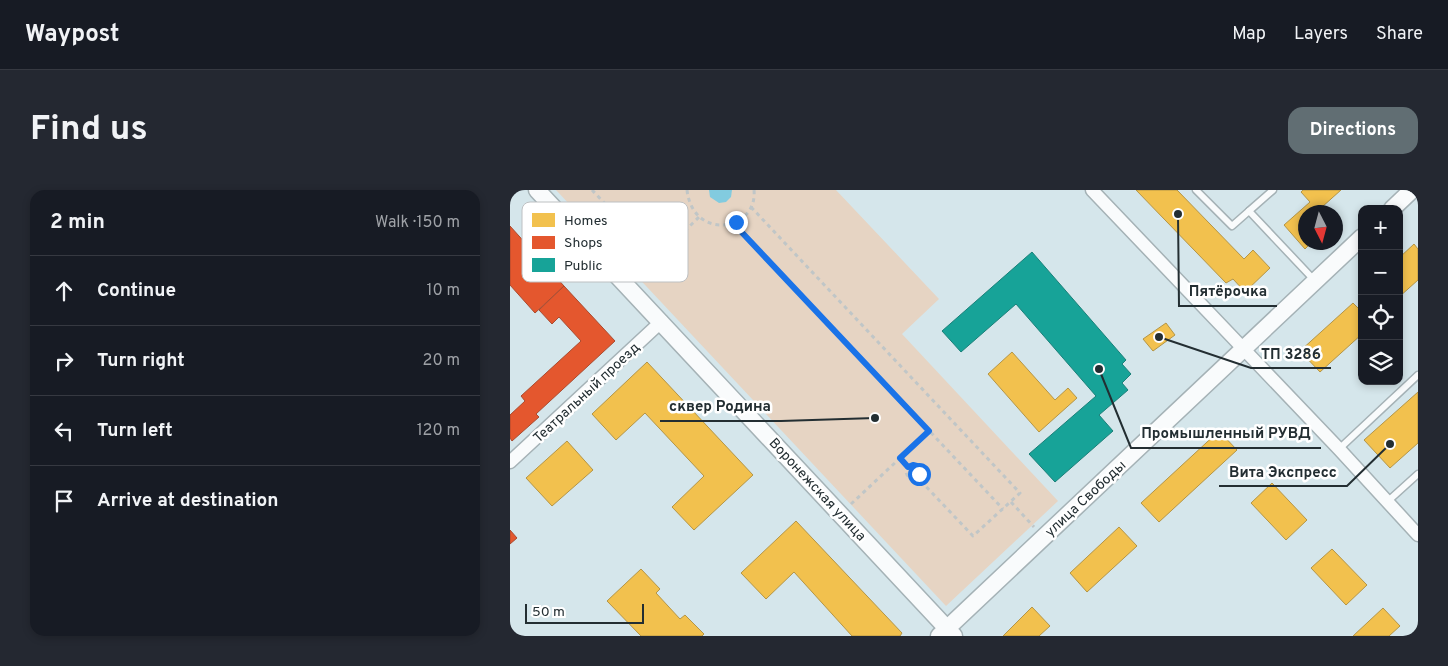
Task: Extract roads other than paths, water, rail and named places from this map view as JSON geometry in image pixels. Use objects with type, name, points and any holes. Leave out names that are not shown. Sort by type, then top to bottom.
[{"type":"street","name":"Воронежская улица","points":[[537,190],[548,202]]},
{"type":"street","points":[[1092,190],[1242,350],[1339,449],[1418,536]]},
{"type":"street","points":[[1396,205],[1412,190]]},
{"type":"street","name":"улица Свободы","points":[[947,634],[1358,241]]},
{"type":"street","name":"Воронежская улица","points":[[625,282],[947,634]]},
{"type":"street","name":"Театральный проезд","points":[[510,462],[662,321]]},
{"type":"lane","points":[[1196,190],[1232,226],[1273,190]]},
{"type":"lane","points":[[1249,211],[1315,281]]},
{"type":"lane","points":[[1339,449],[1418,375]]},
{"type":"lane","points":[[1387,502],[1418,474]]},
{"type":"water","points":[[709,190],[732,190],[731,197],[726,202],[719,203],[710,197]]},
{"type":"place","name":"Пятёрочка","points":[[1178,214]]},
{"type":"place","name":"ТП 3286","points":[[1159,337]]},
{"type":"place","name":"Промышленный РУВД","points":[[1099,369]]},
{"type":"place","name":"сквер Родина","points":[[875,418]]},
{"type":"place","name":"Вита Экспресс","points":[[1390,444]]}]
